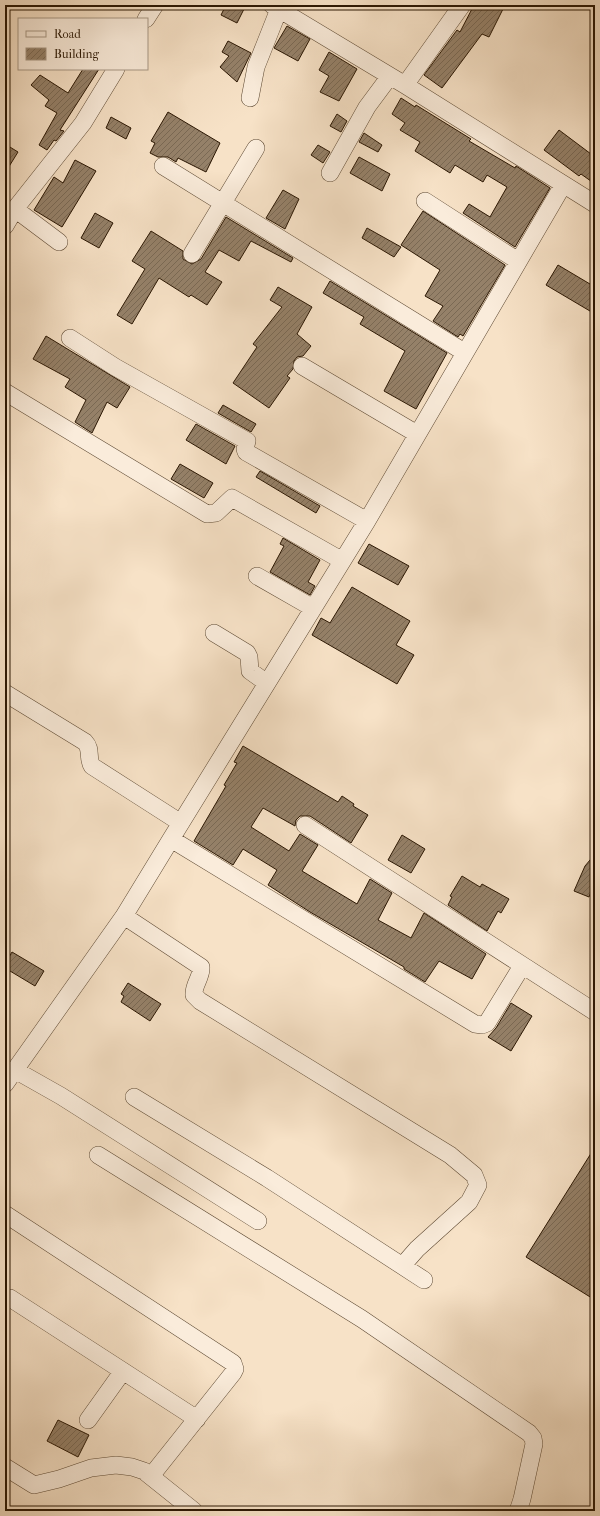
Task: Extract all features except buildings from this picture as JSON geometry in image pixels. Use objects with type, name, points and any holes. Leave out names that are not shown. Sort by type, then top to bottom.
[{"type":"street","points":[[147,18],[154,5]]},
{"type":"street","points":[[405,85],[462,5]]},
{"type":"street","points":[[250,98],[256,67],[276,7],[405,85],[595,204]]},
{"type":"street","points":[[5,226],[15,209],[83,123],[115,70]]},
{"type":"street","points":[[330,173],[367,107],[390,76]]},
{"type":"street","points":[[192,254],[256,148]]},
{"type":"street","points":[[164,166],[464,352]]},
{"type":"street","points":[[5,1084],[124,916],[367,521],[464,352],[563,185]]},
{"type":"street","points":[[425,201],[518,261]]},
{"type":"street","points":[[15,209],[59,242]]},
{"type":"street","points":[[70,338],[115,367],[247,441],[245,449],[246,452],[367,521]]},
{"type":"street","points":[[302,366],[417,434]]},
{"type":"street","points":[[5,392],[207,514],[216,513],[232,498],[342,560]]},
{"type":"street","points":[[257,576],[313,608]]},
{"type":"street","points":[[214,633],[247,653],[249,657],[250,671],[267,683]]},
{"type":"street","points":[[5,694],[85,742],[89,748],[90,763],[92,766],[181,823]]},
{"type":"street","points":[[305,825],[595,1012]]},
{"type":"street","points":[[171,839],[475,1024],[482,1025],[487,1023],[522,966]]},
{"type":"street","points":[[124,916],[201,967],[202,970],[193,989],[194,995],[200,1001],[450,1155],[474,1175],[478,1185],[469,1202],[417,1249],[403,1265]]},
{"type":"street","points":[[15,1070],[114,1129],[258,1221]]},
{"type":"street","points":[[134,1097],[267,1178],[424,1280]]},
{"type":"street","points":[[98,1154],[362,1319],[529,1433],[533,1438],[534,1444],[518,1511]]},
{"type":"street","points":[[5,1214],[233,1363],[233,1373],[198,1419],[151,1476]]},
{"type":"street","points":[[10,1298],[198,1419]]},
{"type":"street","points":[[88,1420],[123,1371]]},
{"type":"street","points":[[5,1467],[34,1485],[59,1479],[91,1468],[102,1466],[132,1467],[144,1470],[194,1511]]}]
